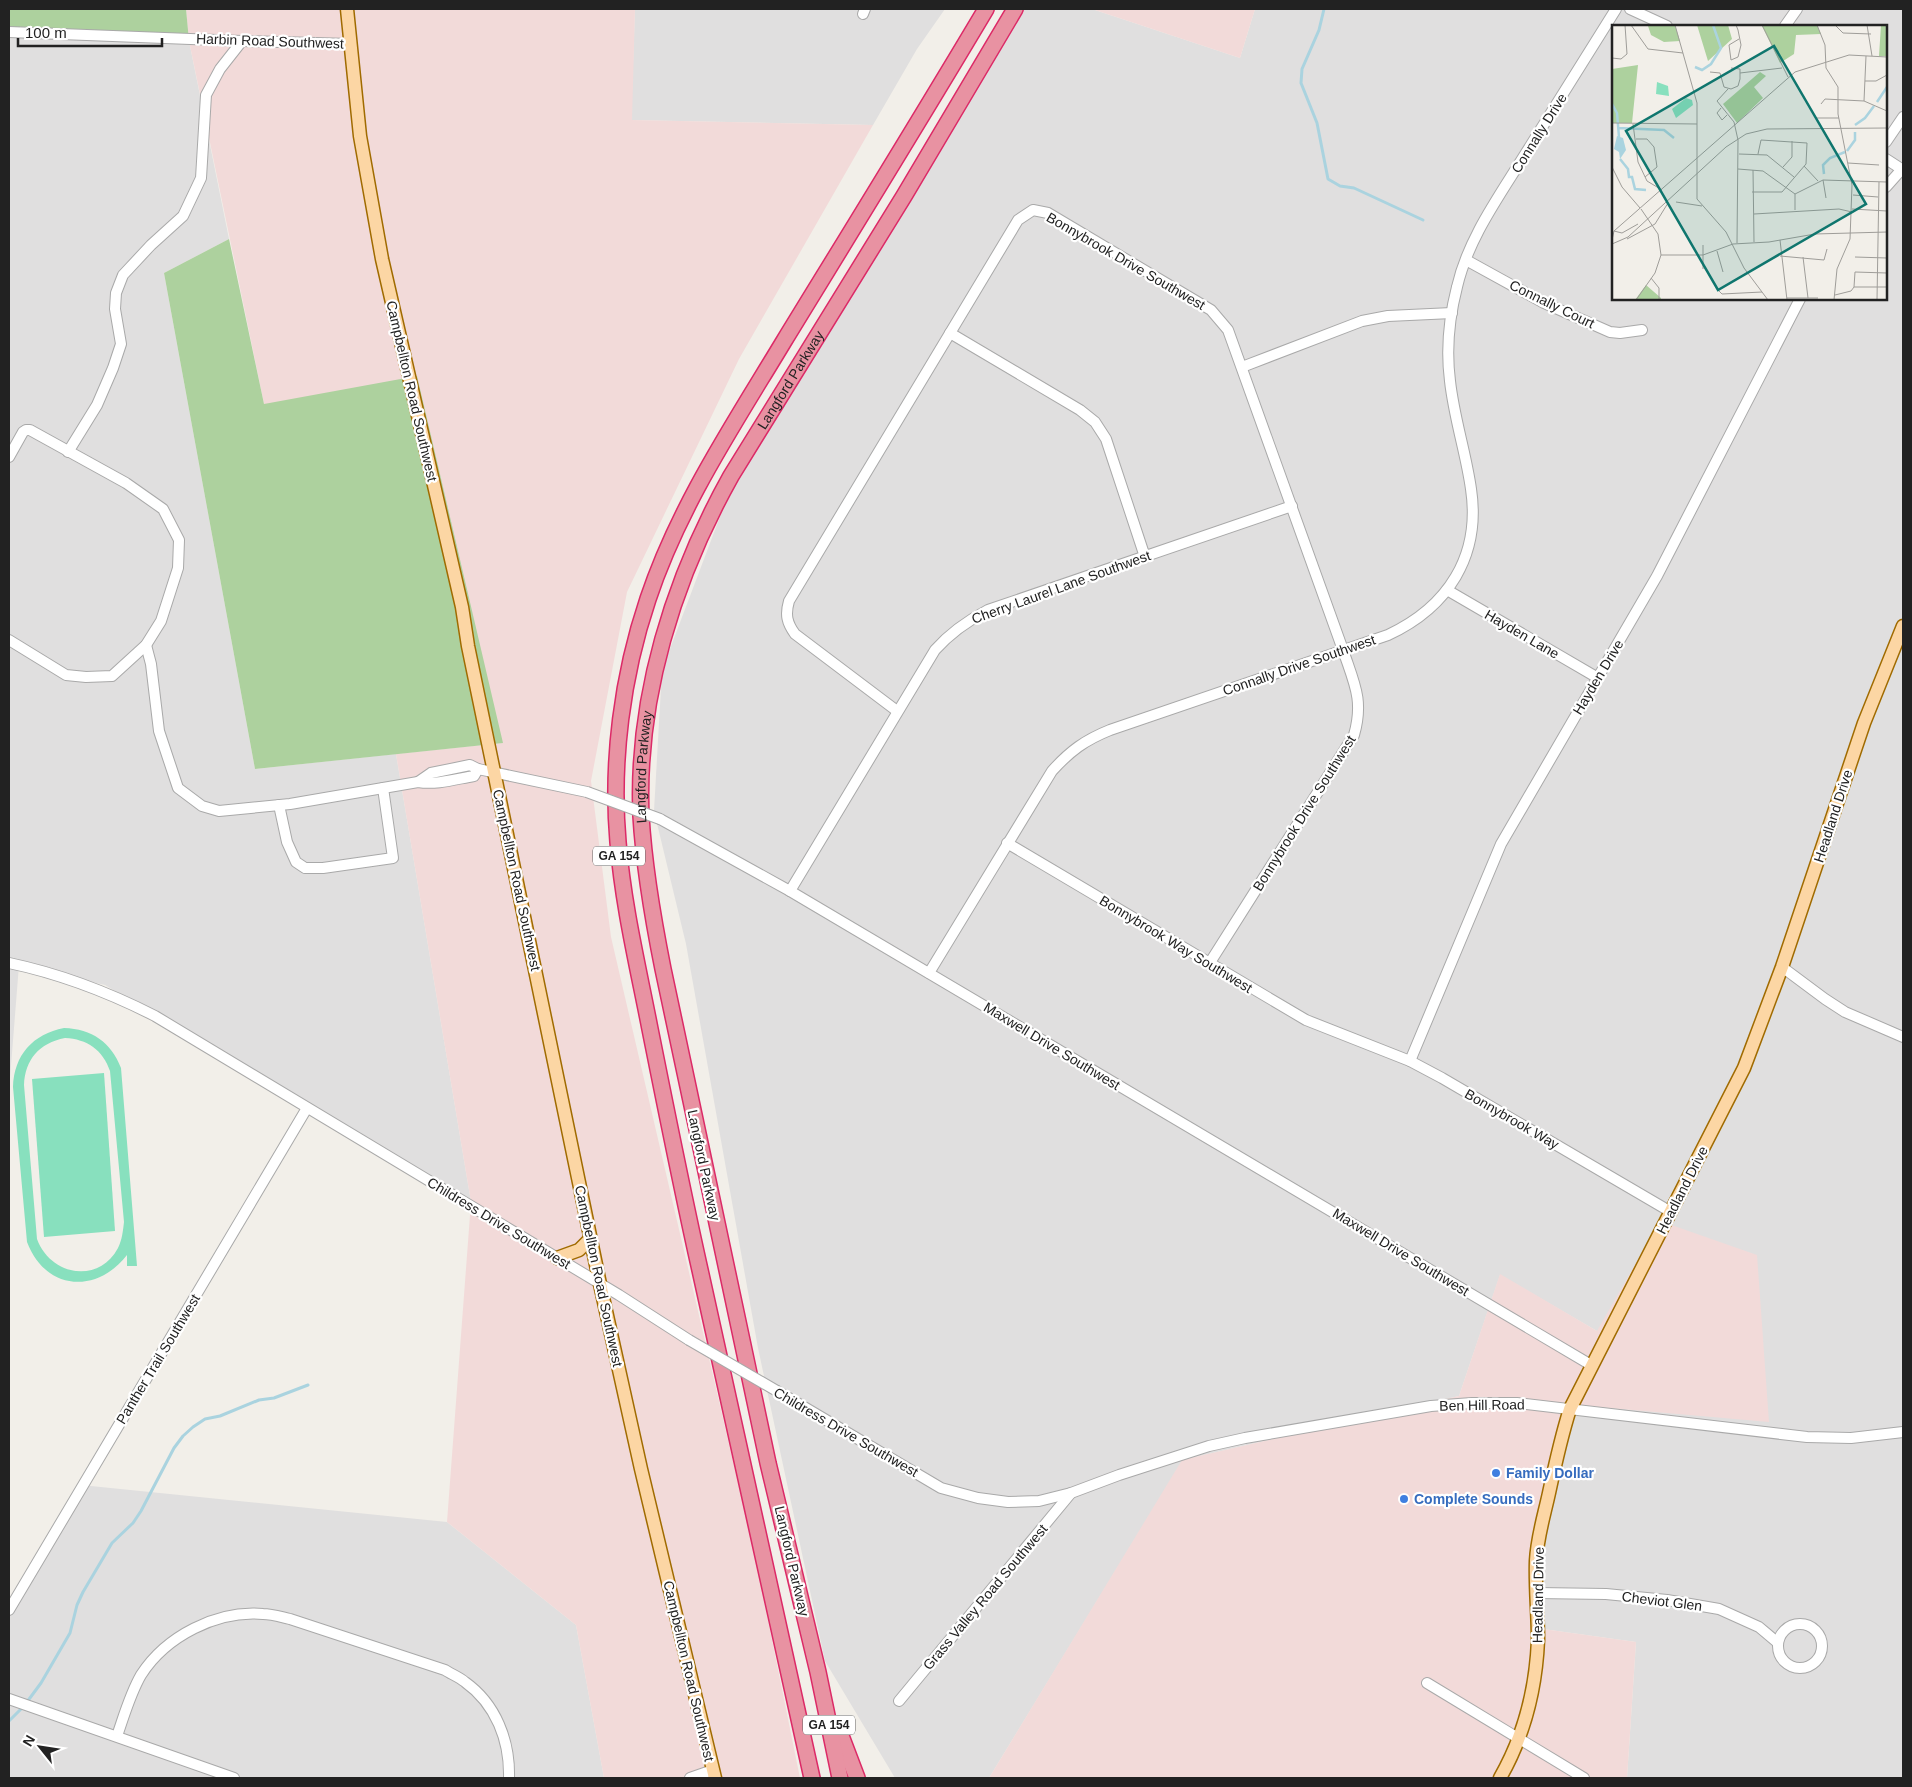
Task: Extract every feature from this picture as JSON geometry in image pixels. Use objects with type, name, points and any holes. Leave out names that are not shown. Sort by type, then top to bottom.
[{"type":"highway","name":"Langford Parkway","points":[[812,1778],[680,1180],[625,900],[616,808],[621,722],[631,662],[646,604],[660,566],[685,510],[770,365],[986,9]]},
{"type":"highway","name":"Langford Parkway","points":[[840,1778],[818,1672],[764,1443],[656,936],[648,885],[641,815],[643,760],[648,711],[656,667],[666,630],[684,575],[714,507],[731,476],[904,196],[1015,9]]},
{"type":"highway","points":[[818,1672],[857,1778]]},
{"type":"main road","name":"Campbellton Road Southwest","points":[[347,9],[360,136],[382,259],[460,597],[590,1239],[641,1469],[714,1774]]},
{"type":"main road","name":"Headland Drive","points":[[1500,1778],[1519,1740],[1530,1705],[1536,1673],[1538,1640],[1536,1561],[1539,1536],[1563,1431],[1570,1409],[1744,1068],[1782,967],[1864,723],[1903,626]]},
{"type":"main road","points":[[557,1258],[579,1250],[590,1239]]},
{"type":"street","name":"Connally Drive","points":[[1466,260],[1486,217],[1616,9]]},
{"type":"street","points":[[1630,9],[1665,25]]},
{"type":"street","points":[[1786,25],[1797,9]]},
{"type":"street","name":"Harbin Road Southwest","points":[[9,32],[351,44]]},
{"type":"street","points":[[68,452],[97,404],[121,344],[115,309],[116,293],[124,275],[151,245],[183,216],[201,178],[204,154],[203,124],[206,95],[220,69],[242,41]]},
{"type":"street","points":[[1887,141],[1903,117]]},
{"type":"street","points":[[1887,160],[1903,170],[1887,186]]},
{"type":"street","name":"Bonnybrook Drive Southwest","points":[[897,711],[795,634],[788,625],[786,612],[790,601],[1018,220],[1033,210],[1048,213],[1211,310],[1228,330],[1359,698],[1359,718],[1354,735],[1209,964]]},
{"type":"street","name":"Connally Drive Southwest","points":[[929,973],[1052,771],[1069,752],[1088,739],[1110,730],[1388,635],[1407,626],[1429,610],[1447,590],[1458,573],[1466,554],[1473,514],[1471,489],[1450,381],[1449,347],[1457,286],[1466,260]]},
{"type":"street","name":"Connally Court","points":[[1466,260],[1544,302],[1610,332],[1620,333],[1642,330]]},
{"type":"street","name":"Hayden Drive","points":[[1410,1061],[1501,844],[1518,811],[1657,576],[1799,300]]},
{"type":"street","points":[[1242,367],[1362,321],[1388,316],[1452,313]]},
{"type":"street","points":[[950,333],[1080,410],[1095,422],[1106,440],[1145,557]]},
{"type":"street","points":[[9,457],[23,432],[28,429],[126,483],[163,509],[179,540],[178,568],[161,621],[146,646],[112,676],[86,677],[66,675],[9,640]]},
{"type":"street","name":"Cherry Laurel Lane Southwest","points":[[790,891],[934,650],[950,633],[966,621],[988,610],[1292,506]]},
{"type":"street","name":"Hayden Lane","points":[[1447,590],[1598,678]]},
{"type":"street","name":"Campbellton Road Southwest","points":[[146,646],[151,664],[159,731],[178,788],[202,806],[219,811],[280,805],[418,782],[431,784],[474,776],[478,769],[494,771]]},
{"type":"street","name":"Maxwell Drive Southwest","points":[[494,771],[587,792],[660,819],[790,891],[1591,1365]]},
{"type":"street","points":[[280,805],[287,842],[296,862],[305,868],[323,868],[393,858],[383,788]]},
{"type":"street","name":"Bonnybrook Way Southwest","points":[[1007,843],[1306,1020],[1349,1037]]},
{"type":"street","name":"Childress Drive Southwest","points":[[9,963],[77,981],[118,997],[155,1016],[690,1340],[942,1488],[978,1498],[1008,1502],[1039,1500],[1071,1493]]},
{"type":"street","points":[[1782,967],[1845,1012],[1903,1037]]},
{"type":"street","name":"Bonnybrook Way","points":[[1349,1037],[1410,1061],[1442,1078],[1671,1212]]},
{"type":"street","name":"Panther Trail Southwest","points":[[9,1610],[307,1108]]},
{"type":"street","name":"Ben Hill Road","points":[[1071,1493],[1119,1475],[1209,1446],[1431,1406],[1472,1403],[1517,1403],[1807,1437],[1851,1438],[1903,1432]]},
{"type":"street","name":"Grass Valley Road Southwest","points":[[900,1701],[1071,1493]]},
{"type":"street","name":"Cheviot Glen","points":[[1536,1593],[1606,1594],[1667,1600],[1719,1609],[1759,1627],[1778,1643],[1782,1660],[1791,1666],[1802,1668],[1813,1664],[1820,1655],[1820,1638],[1813,1628],[1803,1624],[1786,1628],[1778,1643]]},
{"type":"street","points":[[117,1736],[141,1675],[158,1654],[177,1638],[208,1622],[234,1615],[263,1614],[290,1619],[426,1664],[444,1670],[465,1681],[482,1697],[499,1722],[508,1751],[509,1778]]},
{"type":"street","points":[[1427,1683],[1584,1778]]},
{"type":"street","points":[[9,1699],[234,1778]]},
{"type":"street","points":[[690,1778],[714,1774]]},
{"type":"shaded area","points":[[186,9],[635,9],[632,120],[873,125],[739,359],[627,592],[591,781],[611,937],[755,1556],[800,1778],[604,1778],[576,1625],[447,1522],[471,1202],[396,754],[502,743],[264,404],[189,41]]},
{"type":"shaded area","points":[[635,9],[945,9],[917,49],[873,125],[631,120]]},
{"type":"shaded area","points":[[1017,9],[1092,9],[1240,58],[1255,9],[1903,9],[1903,1778],[1627,1778],[1636,1642],[1536,1628],[1549,1491],[1576,1405],[1769,1421],[1597,1331],[1500,1275],[1459,1396],[1183,1460],[989,1778],[895,1778],[825,1661],[758,1348],[686,944],[654,811],[662,670],[732,485]]},
{"type":"shaded area","points":[[1092,9],[1255,9],[1240,58]]},
{"type":"shaded area","points":[[9,31],[189,41],[229,239],[164,273],[255,769],[396,754],[471,1202],[305,1107],[105,985],[19,965],[9,1091]]},
{"type":"shaded area","points":[[1660,1221],[1757,1255],[1769,1422],[1576,1405],[1549,1491],[1536,1628],[1636,1642],[1627,1778],[989,1778],[1182,1460],[1459,1396],[1500,1274],[1597,1331]]},
{"type":"shaded area","points":[[81,1485],[447,1522],[576,1625],[604,1778],[9,1778],[9,1607]]},
{"type":"green space","points":[[9,9],[186,9],[189,41],[9,31]]},
{"type":"green space","points":[[229,239],[264,404],[417,376],[503,743],[255,769],[164,273]]},
{"type":"green space","points":[[64,1028],[92,1034],[112,1051],[121,1068],[137,1266],[127,1266],[127,1255],[115,1268],[101,1277],[86,1281],[72,1282],[58,1278],[46,1270],[35,1258],[27,1242],[13,1087],[14,1076],[21,1056],[27,1048],[43,1035]],"holes":[[[73,1039],[93,1047],[103,1057],[110,1071],[124,1222],[118,1248],[109,1260],[99,1267],[87,1271],[75,1271],[52,1261],[43,1251],[37,1239],[24,1085],[27,1068],[41,1048],[56,1040]]]},
{"type":"green space","points":[[104,1073],[115,1231],[44,1237],[32,1079]]},
{"type":"waterway","points":[[1324,9],[1319,30],[1302,69],[1301,83],[1317,123],[1328,179],[1340,186],[1354,188],[1423,220]]},
{"type":"waterway","points":[[9,1721],[24,1706],[41,1683],[70,1633],[77,1605],[83,1592],[112,1543],[133,1523],[141,1511],[174,1448],[183,1436],[205,1419],[220,1416],[259,1400],[274,1398],[308,1385]]},
{"type":"place","name":"Family Dollar","points":[[1496,1473]]},
{"type":"place","name":"Complete Sounds","points":[[1404,1499]]}]
